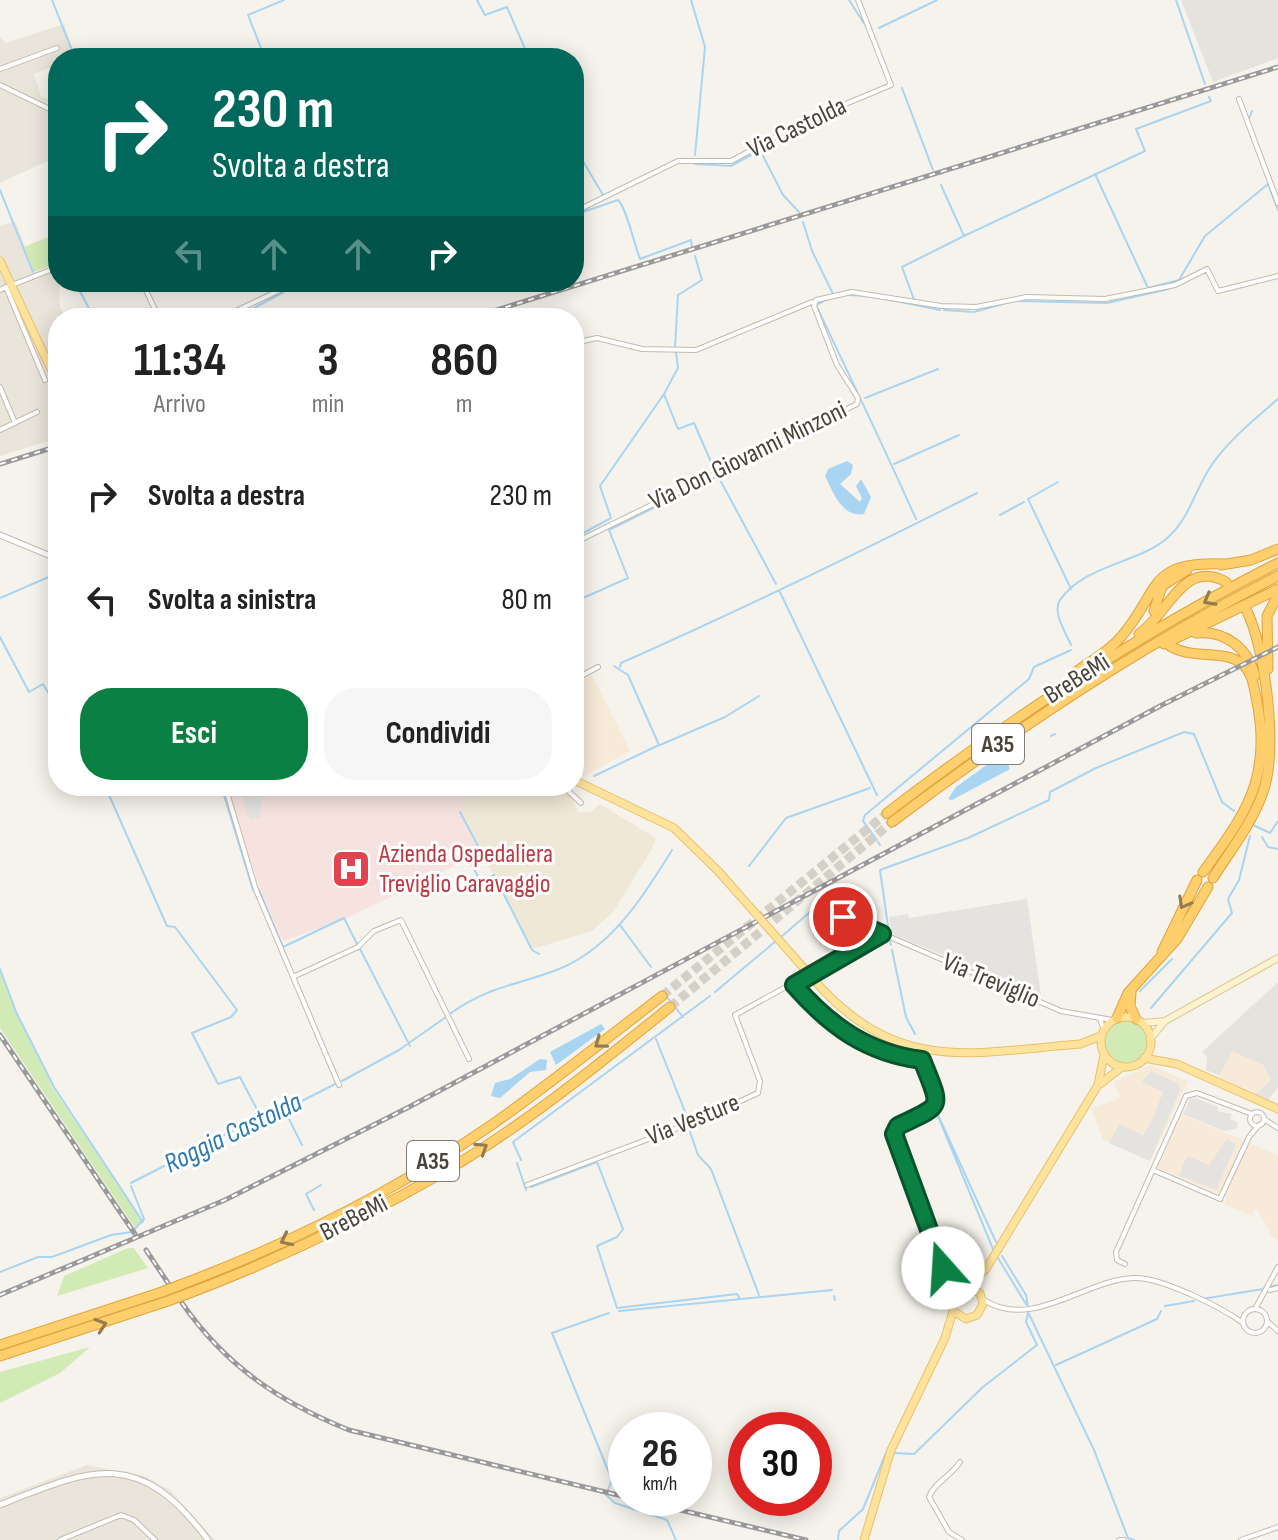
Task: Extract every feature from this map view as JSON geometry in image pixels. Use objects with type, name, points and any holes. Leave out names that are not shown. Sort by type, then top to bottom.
[{"type":"highway","points":[[1154,611],[1159,590],[1173,576],[1192,569],[1251,560],[1278,549]]},
{"type":"highway","name":"BreBeMi","points":[[1278,563],[1084,673],[890,817],[1107,672],[1278,576]]},
{"type":"highway","points":[[1062,688],[1121,637],[1163,576],[1188,565],[1225,564]]},
{"type":"highway","points":[[1084,673],[1096,661],[1148,627],[1189,580],[1209,576],[1226,582]]},
{"type":"highway","points":[[1107,672],[1278,589]]},
{"type":"highway","points":[[1114,1019],[1132,989],[1177,939],[1261,799],[1270,763],[1267,622],[1278,595]]},
{"type":"highway","points":[[1246,609],[1261,648],[1269,726]]},
{"type":"highway","points":[[1160,956],[1171,927],[1200,876],[1244,813],[1257,786],[1262,753],[1253,667],[1236,644],[1207,632],[1184,636]]},
{"type":"highway","points":[[1170,646],[1189,654],[1224,656],[1241,663],[1252,679],[1258,705]]},
{"type":"highway","points":[[1132,989],[1130,1006],[1140,1021]]},
{"type":"highway","name":"BreBeMi","points":[[184,1290],[321,1223],[441,1157],[492,1124],[662,996]]},
{"type":"highway","name":"BreBeMi","points":[[0,1356],[313,1240],[449,1169],[512,1127],[670,1007]]},
{"type":"highway","name":"BreBeMi","points":[[0,1345],[165,1297]]},
{"type":"main road","points":[[0,261],[48,362]]},
{"type":"main road","points":[[584,785],[674,828],[719,872],[824,991],[872,1032],[926,1051],[954,1053],[1080,1044],[1102,1033],[1114,1019],[1165,1021]]},
{"type":"main road","points":[[1144,1058],[1150,1041],[1165,1021],[1278,958]]},
{"type":"main road","points":[[1140,1021],[1150,1041],[1177,1064]]},
{"type":"main road","points":[[864,1540],[891,1450],[945,1338],[952,1297],[986,1269],[1098,1085],[1103,1053],[1102,1033]]},
{"type":"main road","points":[[1080,1044],[1103,1053],[1112,1062],[1125,1067]]},
{"type":"main road","points":[[1098,1085],[1144,1058],[1177,1064],[1278,1109]]},
{"type":"main road","points":[[945,1338],[981,1310],[986,1269]]},
{"type":"main road","points":[[967,1287],[981,1296]]},
{"type":"main road","points":[[952,1309],[966,1319]]},
{"type":"street","name":"Via Castolda","points":[[584,207],[678,161],[731,161],[812,118],[891,85],[858,0]]},
{"type":"street","points":[[0,69],[48,51]]},
{"type":"street","points":[[0,85],[48,108]]},
{"type":"street","points":[[1239,99],[1278,203]]},
{"type":"street","points":[[584,341],[597,338],[642,349],[696,350],[812,302],[852,292],[941,306],[976,307],[1027,297],[1112,298],[1175,285],[1207,269],[1218,291],[1278,276]]},
{"type":"street","points":[[11,285],[48,271]]},
{"type":"street","points":[[0,290],[6,287],[45,380]]},
{"type":"street","points":[[242,308],[276,292]]},
{"type":"street","name":"Via Don Giovanni Minzoni","points":[[584,538],[857,404],[858,398],[837,365],[812,302]]},
{"type":"street","points":[[0,387],[15,423]]},
{"type":"street","points":[[0,430],[37,412]]},
{"type":"street","points":[[0,535],[48,555]]},
{"type":"street","points":[[584,675],[598,667]]},
{"type":"street","points":[[228,796],[256,890],[339,1085]]},
{"type":"street","points":[[574,796],[581,803]]},
{"type":"street","name":"Via Treviglio","points":[[823,908],[1053,1008],[1114,1019]]},
{"type":"street","points":[[293,977],[358,947],[374,931],[401,920],[469,1059]]},
{"type":"street","name":"Via Vesture","points":[[527,1185],[699,1120],[758,1093],[760,1081],[735,1015],[884,935]]},
{"type":"street","points":[[794,985],[825,1018],[849,1037],[882,1051],[922,1060],[934,1090],[934,1105],[930,1113],[898,1126],[894,1134],[942,1264],[941,1273],[926,1299],[952,1297]]},
{"type":"street","points":[[1098,1017],[1102,1033]]},
{"type":"street","points":[[1125,1264],[1117,1260],[1116,1252],[1152,1170],[1189,1094],[1197,1093],[1243,1113],[1260,1113],[1261,1123],[1252,1133],[1220,1199],[1152,1170]]},
{"type":"street","points":[[1243,1113],[1251,1122],[1278,1128]]},
{"type":"street","points":[[1252,1114],[1252,1133]]},
{"type":"street","points":[[981,1310],[995,1306],[1031,1309],[1131,1278],[1157,1283],[1229,1312],[1245,1314],[1261,1302],[1272,1276],[1278,1270]]},
{"type":"street","points":[[1270,1290],[1278,1288]]},
{"type":"street","points":[[981,1296],[995,1306]]},
{"type":"street","points":[[938,1300],[952,1309]]},
{"type":"street","points":[[1261,1302],[1267,1322],[1277,1331]]},
{"type":"street","points":[[1255,1309],[1262,1311]]},
{"type":"street","points":[[1229,1312],[1251,1333],[1277,1331]]},
{"type":"street","points":[[1243,1323],[1245,1314]]},
{"type":"street","points":[[1263,1331],[1267,1322]]},
{"type":"street","points":[[960,1462],[951,1477],[932,1488],[929,1497],[949,1532],[962,1540]]},
{"type":"street","points":[[0,1505],[78,1475],[125,1475],[162,1494],[208,1540]]},
{"type":"street","points":[[60,1540],[121,1515],[134,1520],[155,1540]]},
{"type":"street","points":[[1241,1540],[1278,1527]]},
{"type":"shaded area","points":[[1181,0],[1278,0],[1278,58],[1213,82]]},
{"type":"shaded area","points":[[64,24],[72,48],[48,48],[48,68],[34,74],[41,96],[48,99],[48,161],[0,183],[0,38],[6,43]]},
{"type":"shaded area","points":[[15,221],[35,273],[48,268],[48,292],[59,292],[60,308],[48,308],[48,441],[0,456],[0,226]]},
{"type":"shaded area","points":[[592,675],[630,751],[585,776],[584,776],[584,679]]},
{"type":"shaded area","name":"Azienda Ospedaliera Treviglio Caravaggio","points":[[229,796],[469,796],[461,813],[483,852],[343,920],[283,941],[259,886]]},
{"type":"shaded area","points":[[242,796],[263,796],[259,818],[250,820]]},
{"type":"shaded area","points":[[469,796],[571,796],[578,812],[590,812],[600,804],[656,838],[613,912],[592,931],[532,949],[461,813]]},
{"type":"shaded area","points":[[1027,899],[1041,995],[892,934],[889,917],[908,914],[909,918]]},
{"type":"shaded area","points":[[1278,982],[1278,1087],[1267,1101],[1253,1096],[1271,1080],[1263,1065],[1232,1051],[1220,1076],[1206,1070],[1207,1058],[1202,1052]]},
{"type":"shaded area","points":[[1232,1051],[1263,1065],[1271,1079],[1253,1096],[1219,1079]]},
{"type":"shaded area","points":[[1150,1065],[1188,1081],[1150,1161],[1103,1140],[1091,1108],[1120,1098],[1114,1082]]},
{"type":"shaded area","points":[[1151,1071],[1179,1084],[1180,1090],[1150,1161],[1109,1143],[1119,1124],[1143,1135],[1153,1118],[1163,1092],[1142,1082]]},
{"type":"shaded area","points":[[1196,1098],[1218,1107],[1217,1111],[1232,1114],[1230,1119],[1238,1122],[1236,1129],[1224,1131],[1183,1114],[1190,1099]]},
{"type":"shaded area","points":[[1181,1114],[1278,1155],[1278,1240],[1273,1238],[1256,1208],[1252,1216],[1224,1204],[1227,1198],[1158,1168]]},
{"type":"shaded area","points":[[1227,1139],[1236,1145],[1216,1190],[1179,1175],[1187,1156],[1209,1165]]},
{"type":"shaded area","points":[[87,1465],[147,1477],[171,1491],[215,1540],[0,1540],[0,1498]]},
{"type":"green space","points":[[48,237],[48,267],[34,272],[24,247]]},
{"type":"green space","points":[[0,971],[16,1013],[53,1088],[143,1222],[135,1228],[0,1028]]},
{"type":"green space","points":[[1125,1019],[1140,1026],[1147,1041],[1140,1056],[1125,1063],[1110,1056],[1103,1041],[1110,1026]]},
{"type":"green space","points":[[134,1248],[148,1268],[57,1296],[64,1276]]},
{"type":"green space","points":[[90,1347],[60,1373],[0,1403],[0,1372]]},
{"type":"water","points":[[847,461],[853,465],[851,474],[840,484],[860,502],[862,498],[856,486],[861,479],[871,497],[864,514],[844,508],[825,476],[828,469]]},
{"type":"water","points":[[999,756],[1004,756],[1010,769],[952,800],[948,799],[956,787]]},
{"type":"water","points":[[601,1024],[605,1029],[556,1065],[550,1052]]},
{"type":"water","points":[[540,1059],[547,1060],[546,1070],[530,1072],[500,1098],[491,1096],[495,1083],[510,1079]]},
{"type":"waterway","points":[[52,0],[71,48]]},
{"type":"waterway","points":[[261,48],[248,15],[284,0]]},
{"type":"waterway","points":[[477,0],[485,15],[507,7],[525,48]]},
{"type":"waterway","points":[[691,0],[705,47],[695,155]]},
{"type":"waterway","points":[[849,0],[867,28]]},
{"type":"waterway","points":[[879,28],[937,0]]},
{"type":"waterway","points":[[1176,0],[1205,84]]},
{"type":"waterway","points":[[902,88],[933,170]]},
{"type":"waterway","points":[[964,236],[1145,151],[1136,129],[1211,101],[1209,97]]},
{"type":"waterway","points":[[1248,121],[1252,111]]},
{"type":"waterway","points":[[695,164],[731,166],[760,150],[783,195],[799,212]]},
{"type":"waterway","points":[[584,163],[603,195]]},
{"type":"waterway","points":[[1095,174],[1148,288],[1179,280],[1205,236],[1268,184],[1278,210]]},
{"type":"waterway","points":[[915,302],[902,267],[964,236],[941,185]]},
{"type":"waterway","points":[[0,190],[33,272]]},
{"type":"waterway","points":[[584,212],[618,200],[640,259],[691,240],[692,247]]},
{"type":"waterway","points":[[803,222],[812,251],[833,294]]},
{"type":"waterway","points":[[675,347],[678,295],[702,280],[695,256]]},
{"type":"waterway","points":[[1016,301],[1107,303],[1169,289]]},
{"type":"waterway","points":[[80,292],[89,308]]},
{"type":"waterway","points":[[254,308],[284,292]]},
{"type":"waterway","points":[[849,295],[867,296]]},
{"type":"waterway","points":[[881,298],[940,310]]},
{"type":"waterway","points":[[828,299],[816,305],[916,519]]},
{"type":"waterway","points":[[944,310],[974,312],[1010,302]]},
{"type":"waterway","points":[[676,352],[678,368],[664,394],[678,429],[694,423],[715,471]]},
{"type":"waterway","points":[[865,398],[938,369]]},
{"type":"waterway","points":[[584,533],[611,518],[600,486],[664,394]]},
{"type":"waterway","points":[[1071,645],[1059,616],[1060,600],[1082,580],[1153,548],[1174,532],[1220,454],[1278,399]]},
{"type":"waterway","points":[[894,464],[959,435]]},
{"type":"waterway","points":[[718,476],[776,584]]},
{"type":"waterway","points":[[584,598],[628,578],[609,530],[718,476]]},
{"type":"waterway","points":[[1058,482],[1028,499],[1071,589]]},
{"type":"waterway","points":[[620,667],[621,663],[977,493]]},
{"type":"waterway","points":[[1000,515],[1024,502]]},
{"type":"waterway","points":[[0,598],[48,577]]},
{"type":"waterway","points":[[779,590],[877,795]]},
{"type":"waterway","points":[[0,637],[29,692],[43,684],[48,692]]},
{"type":"waterway","points":[[877,840],[863,821],[865,815],[1029,679],[1034,667],[1071,650]]},
{"type":"waterway","points":[[594,776],[659,745],[628,675],[614,666]]},
{"type":"waterway","points":[[660,745],[725,717],[759,696]]},
{"type":"waterway","points":[[889,933],[880,870],[968,838],[1049,800],[1050,792],[1096,768],[1184,732],[1194,734],[1222,802],[1234,811]]},
{"type":"waterway","points":[[1051,736],[1055,734]]},
{"type":"waterway","points":[[749,866],[786,818],[870,788]]},
{"type":"waterway","points":[[109,796],[167,926],[175,927],[237,1010],[231,1017],[192,1033],[218,1084],[240,1077],[263,1121]]},
{"type":"waterway","points":[[224,796],[253,890]]},
{"type":"waterway","points":[[460,812],[478,846],[468,858],[481,882],[494,875],[532,950],[539,954]]},
{"type":"waterway","points":[[1253,825],[1270,833],[1278,821]]},
{"type":"waterway","points":[[1151,1008],[1232,913],[1228,899],[1239,880],[1250,836]]},
{"type":"waterway","points":[[1262,837],[1268,847],[1278,849]]},
{"type":"waterway","name":"Roggia Castolda","points":[[451,1013],[491,991],[559,969],[595,948],[638,902],[672,850]]},
{"type":"waterway","points":[[259,890],[283,947],[344,918],[357,944]]},
{"type":"waterway","points":[[781,937],[810,912],[868,939]]},
{"type":"waterway","points":[[620,925],[651,967]]},
{"type":"waterway","points":[[715,992],[776,941]]},
{"type":"waterway","points":[[890,941],[891,945]]},
{"type":"waterway","points":[[360,949],[410,1046]]},
{"type":"waterway","points":[[892,950],[906,1017],[915,1034]]},
{"type":"waterway","points":[[1140,991],[1172,959]]},
{"type":"waterway","points":[[0,969],[15,1009]]},
{"type":"waterway","points":[[521,1160],[513,1142],[710,996]]},
{"type":"waterway","name":"BreBeMi","points":[[667,997],[683,1017]]},
{"type":"waterway","points":[[15,1010],[54,1087],[143,1222]]},
{"type":"waterway","name":"Roggia Castolda","points":[[342,1081],[399,1050],[446,1017]]},
{"type":"waterway","points":[[656,1039],[688,1119]]},
{"type":"waterway","points":[[930,1063],[943,1102],[938,1115],[996,1242]]},
{"type":"waterway","name":"Roggia Castolda","points":[[131,1183],[248,1123],[263,1121],[335,1084]]},
{"type":"waterway","points":[[285,1111],[302,1145]]},
{"type":"waterway","points":[[938,1116],[993,1249]]},
{"type":"waterway","points":[[688,1126],[698,1155],[711,1169],[759,1295]]},
{"type":"waterway","points":[[531,1187],[597,1162],[623,1229],[617,1237],[597,1246],[617,1308],[737,1294],[740,1299]]},
{"type":"waterway","points":[[517,1163],[526,1190]]},
{"type":"waterway","points":[[314,1210],[306,1194],[321,1185]]},
{"type":"waterway","points":[[0,1272],[38,1257],[52,1257],[111,1235],[132,1232],[144,1219],[131,1186]]},
{"type":"waterway","points":[[1002,1256],[1026,1295],[1028,1307]]},
{"type":"waterway","points":[[998,1258],[1026,1304]]},
{"type":"waterway","points":[[1269,1287],[1278,1285]]},
{"type":"waterway","points":[[1202,1299],[1263,1289]]},
{"type":"waterway","points":[[619,1311],[832,1290]]},
{"type":"waterway","points":[[834,1296],[835,1300]]},
{"type":"waterway","points":[[1165,1306],[1194,1301]]},
{"type":"waterway","points":[[1056,1365],[1157,1319],[1161,1311]]},
{"type":"waterway","points":[[1028,1312],[1094,1450],[1128,1538],[1134,1540]]},
{"type":"waterway","points":[[608,1470],[552,1333],[609,1313]]},
{"type":"waterway","points":[[894,1453],[914,1454],[983,1387],[1037,1345],[1026,1322],[1028,1313]]},
{"type":"waterway","points":[[838,1540],[839,1531],[863,1509],[886,1453]]},
{"type":"waterway","points":[[606,1495],[615,1503],[667,1520],[676,1540]]},
{"type":"tunnel","points":[[662,996],[887,813]]},
{"type":"tunnel","points":[[670,1007],[892,822]]},
{"type":"railway","points":[[584,283],[1278,67]]},
{"type":"railway","points":[[503,308],[555,292]]},
{"type":"railway","points":[[0,464],[48,449]]},
{"type":"railway","points":[[0,1295],[225,1200],[409,1107],[1162,705],[1278,647]]},
{"type":"railway","points":[[0,1035],[135,1234]]},
{"type":"railway","points":[[146,1250],[168,1283]]},
{"type":"railway","points":[[182,1303],[235,1363],[277,1394],[323,1419],[349,1430],[608,1493]]},
{"type":"railway","points":[[705,1516],[806,1540]]},
{"type":"place","name":"Azienda Ospedaliera Treviglio Caravaggio","points":[[351,869]]},
{"type":"route","points":[[843,917],[882,934],[794,985],[825,1018],[849,1037],[882,1051],[922,1060],[934,1090],[934,1105],[930,1113],[898,1126],[894,1134],[943,1268]]}]
